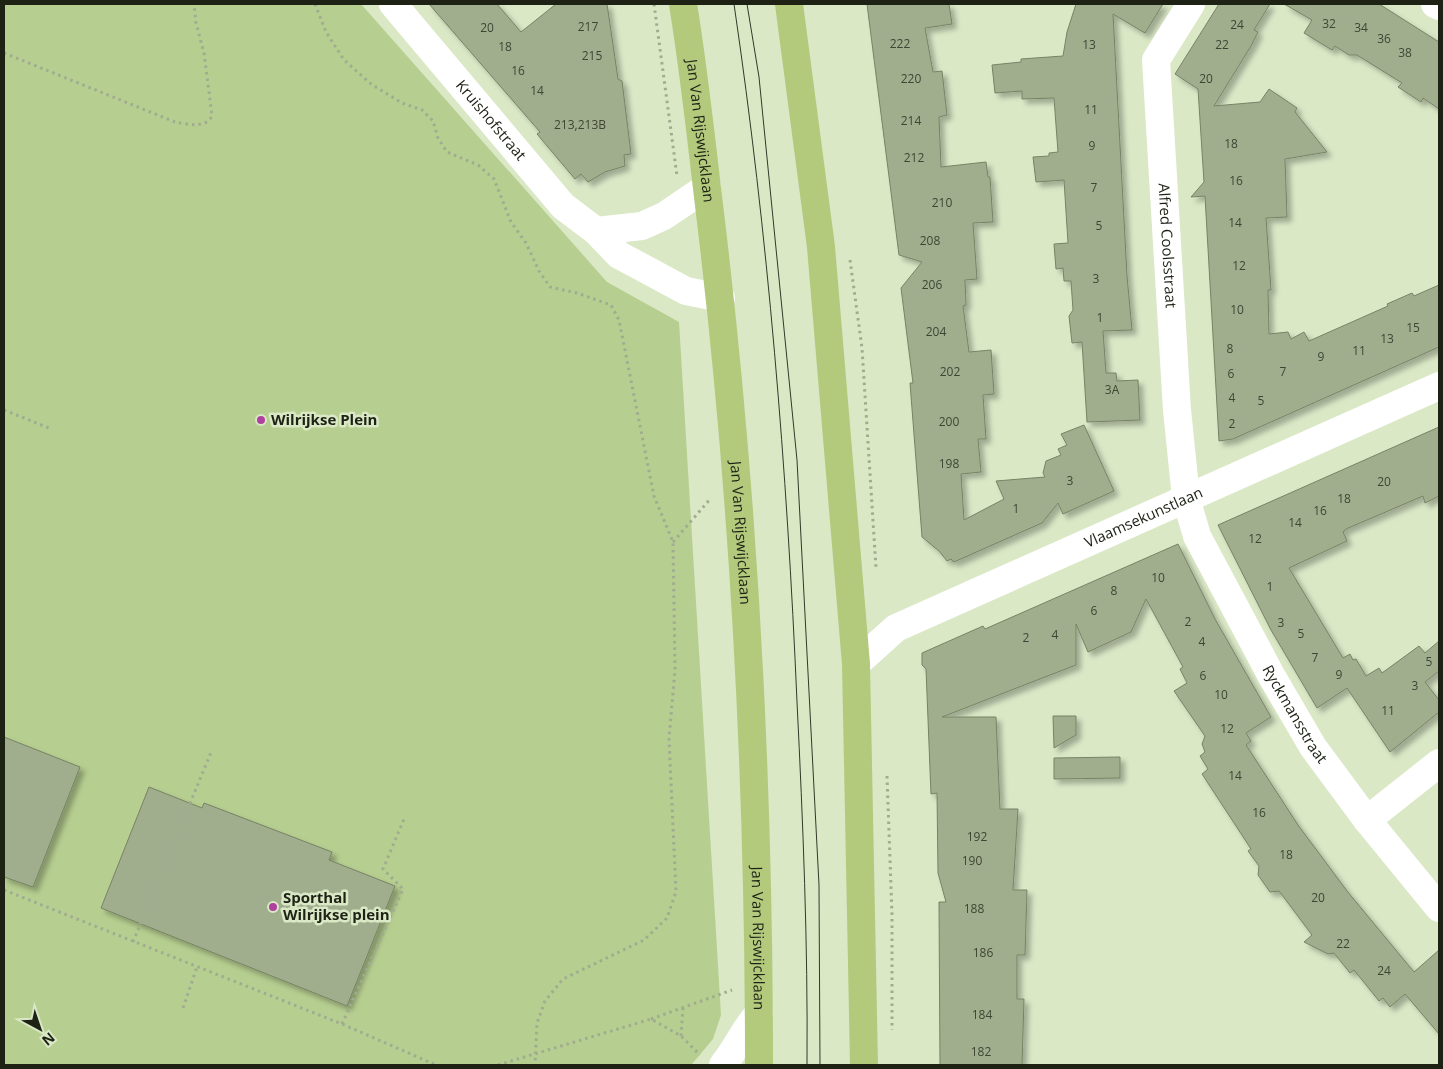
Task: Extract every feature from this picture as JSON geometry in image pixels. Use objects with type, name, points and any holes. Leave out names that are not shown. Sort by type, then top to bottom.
[{"type":"main road","name":"Jan Van Rijswijcklaan","points":[[683,4],[721,298],[734,435],[752,695],[756,806],[759,1065]]},
{"type":"main road","points":[[789,4],[821,247],[856,664],[864,1065]]},
{"type":"street","name":"Kruishofstraat","points":[[393,4],[563,206],[596,231],[619,255],[686,291],[721,298]]},
{"type":"street","name":"Alfred Coolsstraat","points":[[1186,498],[1177,410],[1156,60],[1191,4]]},
{"type":"street","points":[[596,231],[642,226],[664,216],[707,187]]},
{"type":"street","name":"Vlaamsekunstlaan","points":[[856,664],[896,628],[1439,386]]},
{"type":"street","name":"Ryckmansstraat","points":[[1186,498],[1197,536],[1271,675],[1314,747],[1367,820],[1439,908]]},
{"type":"street","points":[[1367,820],[1439,763]]},
{"type":"street","points":[[715,1063],[740,1043],[745,1028],[759,1013]]},
{"type":"path","points":[[4,53],[175,122],[200,124],[206,122],[212,116],[204,53],[196,23],[194,4]]},
{"type":"path","points":[[316,4],[326,32],[344,60],[371,84],[402,103],[422,110],[433,121],[438,138],[447,152],[478,165],[494,179],[511,222],[526,243],[539,272],[550,287],[577,293],[611,305],[618,320],[654,496],[673,542],[674,670],[669,739],[676,892],[667,918],[644,940],[563,979],[545,1001],[542,1008],[537,1023],[534,1065]]},
{"type":"path","points":[[654,4],[680,205]]},
{"type":"path","points":[[4,410],[49,428]]},
{"type":"path","points":[[710,489],[712,508]]},
{"type":"path","points":[[673,542],[711,498]]},
{"type":"path","points":[[133,942],[212,750]]},
{"type":"path","points":[[342,1024],[403,889],[384,869],[404,819]]},
{"type":"path","points":[[4,890],[342,1024],[436,1065]]},
{"type":"path","points":[[182,1008],[197,967]]},
{"type":"path","points":[[732,981],[732,999]]},
{"type":"path","points":[[498,1065],[651,1019],[732,990]]},
{"type":"path","points":[[681,1036],[683,1008]]},
{"type":"path","points":[[651,1019],[681,1036],[715,1063]]},
{"type":"green space","points":[[4,4],[361,4],[607,282],[679,322],[721,1015],[713,1039],[692,1064],[4,1065]]},
{"type":"building","points":[[429,4],[497,4],[521,32],[556,4],[607,4],[618,79],[622,81],[631,154],[624,155],[625,166],[605,172],[588,182],[581,174],[575,179],[537,134],[540,132]]},
{"type":"building","points":[[867,4],[949,4],[952,24],[925,28],[933,72],[942,71],[947,115],[939,117],[941,167],[986,162],[988,177],[990,177],[993,222],[973,223],[977,279],[965,280],[966,305],[963,306],[969,352],[991,350],[994,394],[983,395],[986,439],[978,439],[981,472],[961,474],[964,520],[1004,499],[996,481],[1045,477],[1043,473],[1046,461],[1061,455],[1058,449],[1067,445],[1061,434],[1084,425],[1114,491],[1063,514],[1058,503],[1042,523],[954,562],[951,559],[947,561],[939,551],[922,537],[910,383],[913,383],[901,288],[922,262],[899,255]]},
{"type":"building","points":[[1076,4],[1163,4],[1145,33],[1113,14],[1127,276],[1132,330],[1103,331],[1106,373],[1116,373],[1117,381],[1138,380],[1140,420],[1087,422],[1082,342],[1072,343],[1069,316],[1073,310],[1071,281],[1064,281],[1063,268],[1056,269],[1054,244],[1068,243],[1064,180],[1036,182],[1033,157],[1049,156],[1049,153],[1058,152],[1054,98],[1022,99],[1022,91],[995,93],[992,65],[1021,62],[1021,59],[1063,56],[1067,32]]},
{"type":"building","points":[[1219,4],[1270,4],[1254,30],[1258,32],[1251,46],[1214,106],[1260,102],[1269,89],[1297,108],[1295,112],[1327,152],[1285,159],[1287,217],[1266,218],[1271,290],[1268,290],[1269,334],[1288,332],[1291,339],[1304,332],[1309,341],[1388,306],[1387,304],[1412,293],[1414,296],[1439,285],[1439,347],[1233,439],[1219,441],[1205,196],[1191,197],[1204,182],[1198,89],[1175,74]]},
{"type":"building","points":[[1284,4],[1379,4],[1439,42],[1439,109],[1423,98],[1421,102],[1398,87],[1402,83],[1357,55],[1349,55],[1335,46],[1332,50],[1304,33],[1312,20]]},
{"type":"building","points":[[1439,427],[1439,496],[1425,503],[1423,496],[1346,529],[1343,532],[1347,541],[1289,568],[1343,658],[1350,654],[1353,660],[1356,659],[1366,676],[1379,668],[1382,673],[1419,646],[1425,653],[1439,641],[1439,671],[1425,682],[1439,700],[1439,712],[1390,752],[1347,688],[1317,708],[1271,630],[1218,525]]},
{"type":"building","points":[[1178,544],[1215,619],[1271,717],[1246,733],[1251,741],[1246,745],[1298,825],[1347,891],[1414,972],[1439,950],[1439,1034],[1405,994],[1390,1007],[1383,998],[1379,1001],[1354,970],[1350,973],[1334,953],[1328,954],[1304,942],[1312,935],[1279,891],[1270,892],[1258,875],[1259,866],[1248,851],[1251,849],[1202,774],[1208,769],[1200,756],[1205,752],[1202,744],[1205,736],[1174,691],[1187,683],[1180,669],[1183,667],[1146,599],[1131,632],[1088,652],[1076,624],[1076,665],[942,717],[996,717],[1000,809],[1018,809],[1013,890],[1027,890],[1025,955],[1017,955],[1017,999],[1024,999],[1022,1065],[940,1065],[939,902],[946,902],[938,873],[937,793],[931,794],[926,669],[922,665],[922,653],[983,626],[985,629]]},
{"type":"building","points":[[1053,716],[1076,716],[1076,735],[1054,748]]},
{"type":"building","points":[[4,737],[80,767],[33,887],[4,877]]},
{"type":"building","points":[[1120,757],[1120,778],[1054,779],[1054,758]]},
{"type":"building","name":"Sporthal Wilrijkse plein","points":[[149,787],[202,808],[204,803],[332,852],[329,860],[395,886],[347,1006],[101,908]]},
{"type":"tram line","points":[[734,4],[757,178],[766,265],[788,527],[803,838],[807,974],[807,1065]]},
{"type":"tram line","points":[[747,4],[759,77],[797,460],[819,885],[820,1065]]},
{"type":"place","name":"Wilrijkse Plein","points":[[261,420]]},
{"type":"place","name":"Sporthal Wilrijkse plein","points":[[273,907]]}]
